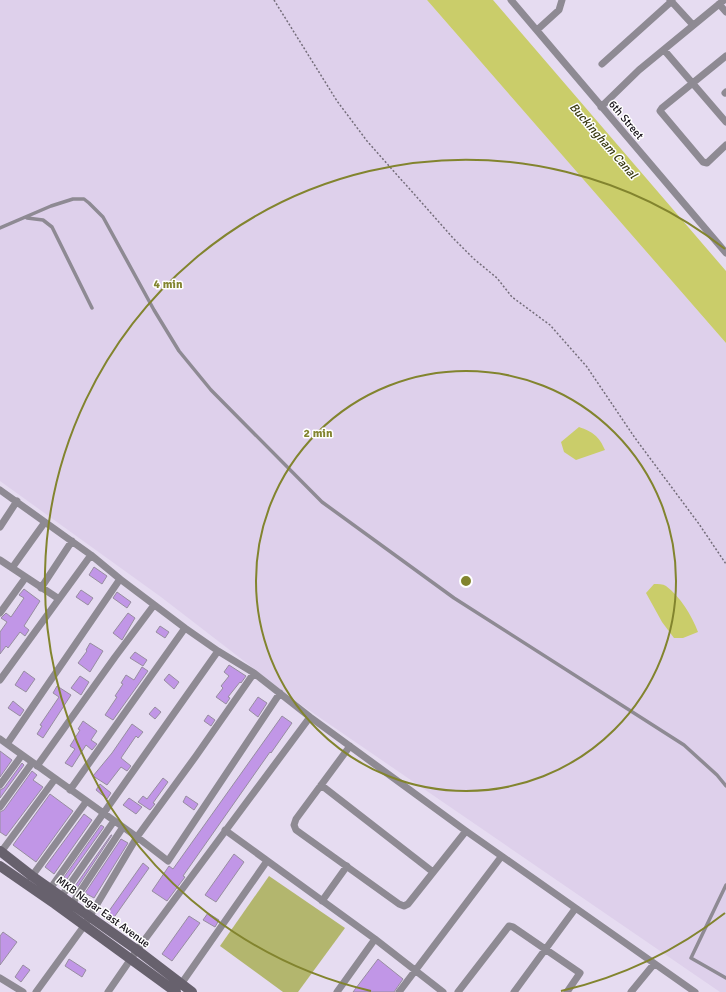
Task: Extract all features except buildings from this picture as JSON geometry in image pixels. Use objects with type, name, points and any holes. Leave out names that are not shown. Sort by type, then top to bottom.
[{"type":"main road","name":"MKB Nagar East Avenue","points":[[0,851],[72,904],[87,922]]},
{"type":"main road","name":"MKB Nagar East Avenue","points":[[0,866],[87,922]]},
{"type":"main road","points":[[87,922],[134,955],[178,989],[192,992]]},
{"type":"street","name":"6th Street","points":[[511,0],[726,253]]},
{"type":"street","points":[[537,30],[559,10],[562,0]]},
{"type":"street","points":[[602,64],[671,1],[693,25]]},
{"type":"street","points":[[601,107],[639,70],[721,2],[726,12]]},
{"type":"street","points":[[664,50],[726,122]]},
{"type":"street","points":[[726,56],[662,108],[661,112],[703,162],[707,162],[726,145]]},
{"type":"street","points":[[0,490],[91,555],[185,628],[218,651],[254,673],[310,717],[501,857],[654,964],[690,991]]},
{"type":"street","points":[[0,527],[17,501]]},
{"type":"street","points":[[12,568],[45,522]]},
{"type":"street","points":[[40,588],[72,541]]},
{"type":"street","points":[[0,680],[91,555]]},
{"type":"street","points":[[0,560],[40,588],[59,599]]},
{"type":"street","points":[[0,613],[26,577]]},
{"type":"street","points":[[6,744],[120,579]]},
{"type":"street","points":[[0,807],[35,764],[154,605]]},
{"type":"street","points":[[70,790],[185,628]]},
{"type":"street","points":[[50,889],[218,651]]},
{"type":"street","points":[[36,992],[87,922],[137,837],[254,673]]},
{"type":"street","points":[[0,739],[86,802],[137,837],[168,862],[280,693]]},
{"type":"street","points":[[108,992],[225,830],[310,717]]},
{"type":"street","points":[[350,746],[296,819],[294,825],[296,830],[399,904],[404,906],[408,904],[466,831]]},
{"type":"street","points":[[0,785],[22,755]]},
{"type":"street","points":[[0,851],[56,779]]},
{"type":"street","points":[[321,785],[433,872]]},
{"type":"street","points":[[32,876],[86,802]]},
{"type":"street","points":[[61,897],[114,821]]},
{"type":"street","points":[[72,904],[123,827]]},
{"type":"street","points":[[225,830],[375,939],[414,971],[443,992]]},
{"type":"street","points":[[399,992],[501,857]]},
{"type":"street","points":[[178,989],[267,861]]},
{"type":"street","points":[[322,901],[347,866]]},
{"type":"street","points":[[514,992],[575,909]]},
{"type":"street","points":[[458,992],[509,926],[513,927],[580,973],[567,992]]},
{"type":"street","points":[[337,992],[375,939]]},
{"type":"street","points":[[632,992],[654,964]]},
{"type":"street","points":[[0,978],[23,992]]},
{"type":"lane","points":[[0,228],[51,206],[73,199],[84,199],[103,217],[154,310],[179,351],[211,390],[322,502],[454,598],[684,745],[717,774],[726,786]]},
{"type":"lane","points":[[26,218],[43,220],[52,227],[92,308]]},
{"type":"lane","points":[[726,885],[691,958],[726,978]]},
{"type":"path","points":[[274,0],[337,101],[367,141],[453,238],[497,278],[512,297],[550,325],[586,367],[726,564]]},
{"type":"shaded area","points":[[0,0],[427,0],[726,343],[726,992],[720,992],[297,702],[161,597],[0,481]]},
{"type":"shaded area","points":[[269,876],[345,928],[298,992],[283,992],[220,946]]},
{"type":"water","name":"Buckingham Canal","points":[[427,0],[493,0],[726,271],[726,343]]},
{"type":"water","points":[[579,427],[595,435],[605,450],[576,460],[564,452],[561,442]]},
{"type":"water","points":[[654,584],[665,585],[676,595],[689,613],[698,632],[683,638],[674,638],[662,622],[646,593]]}]
